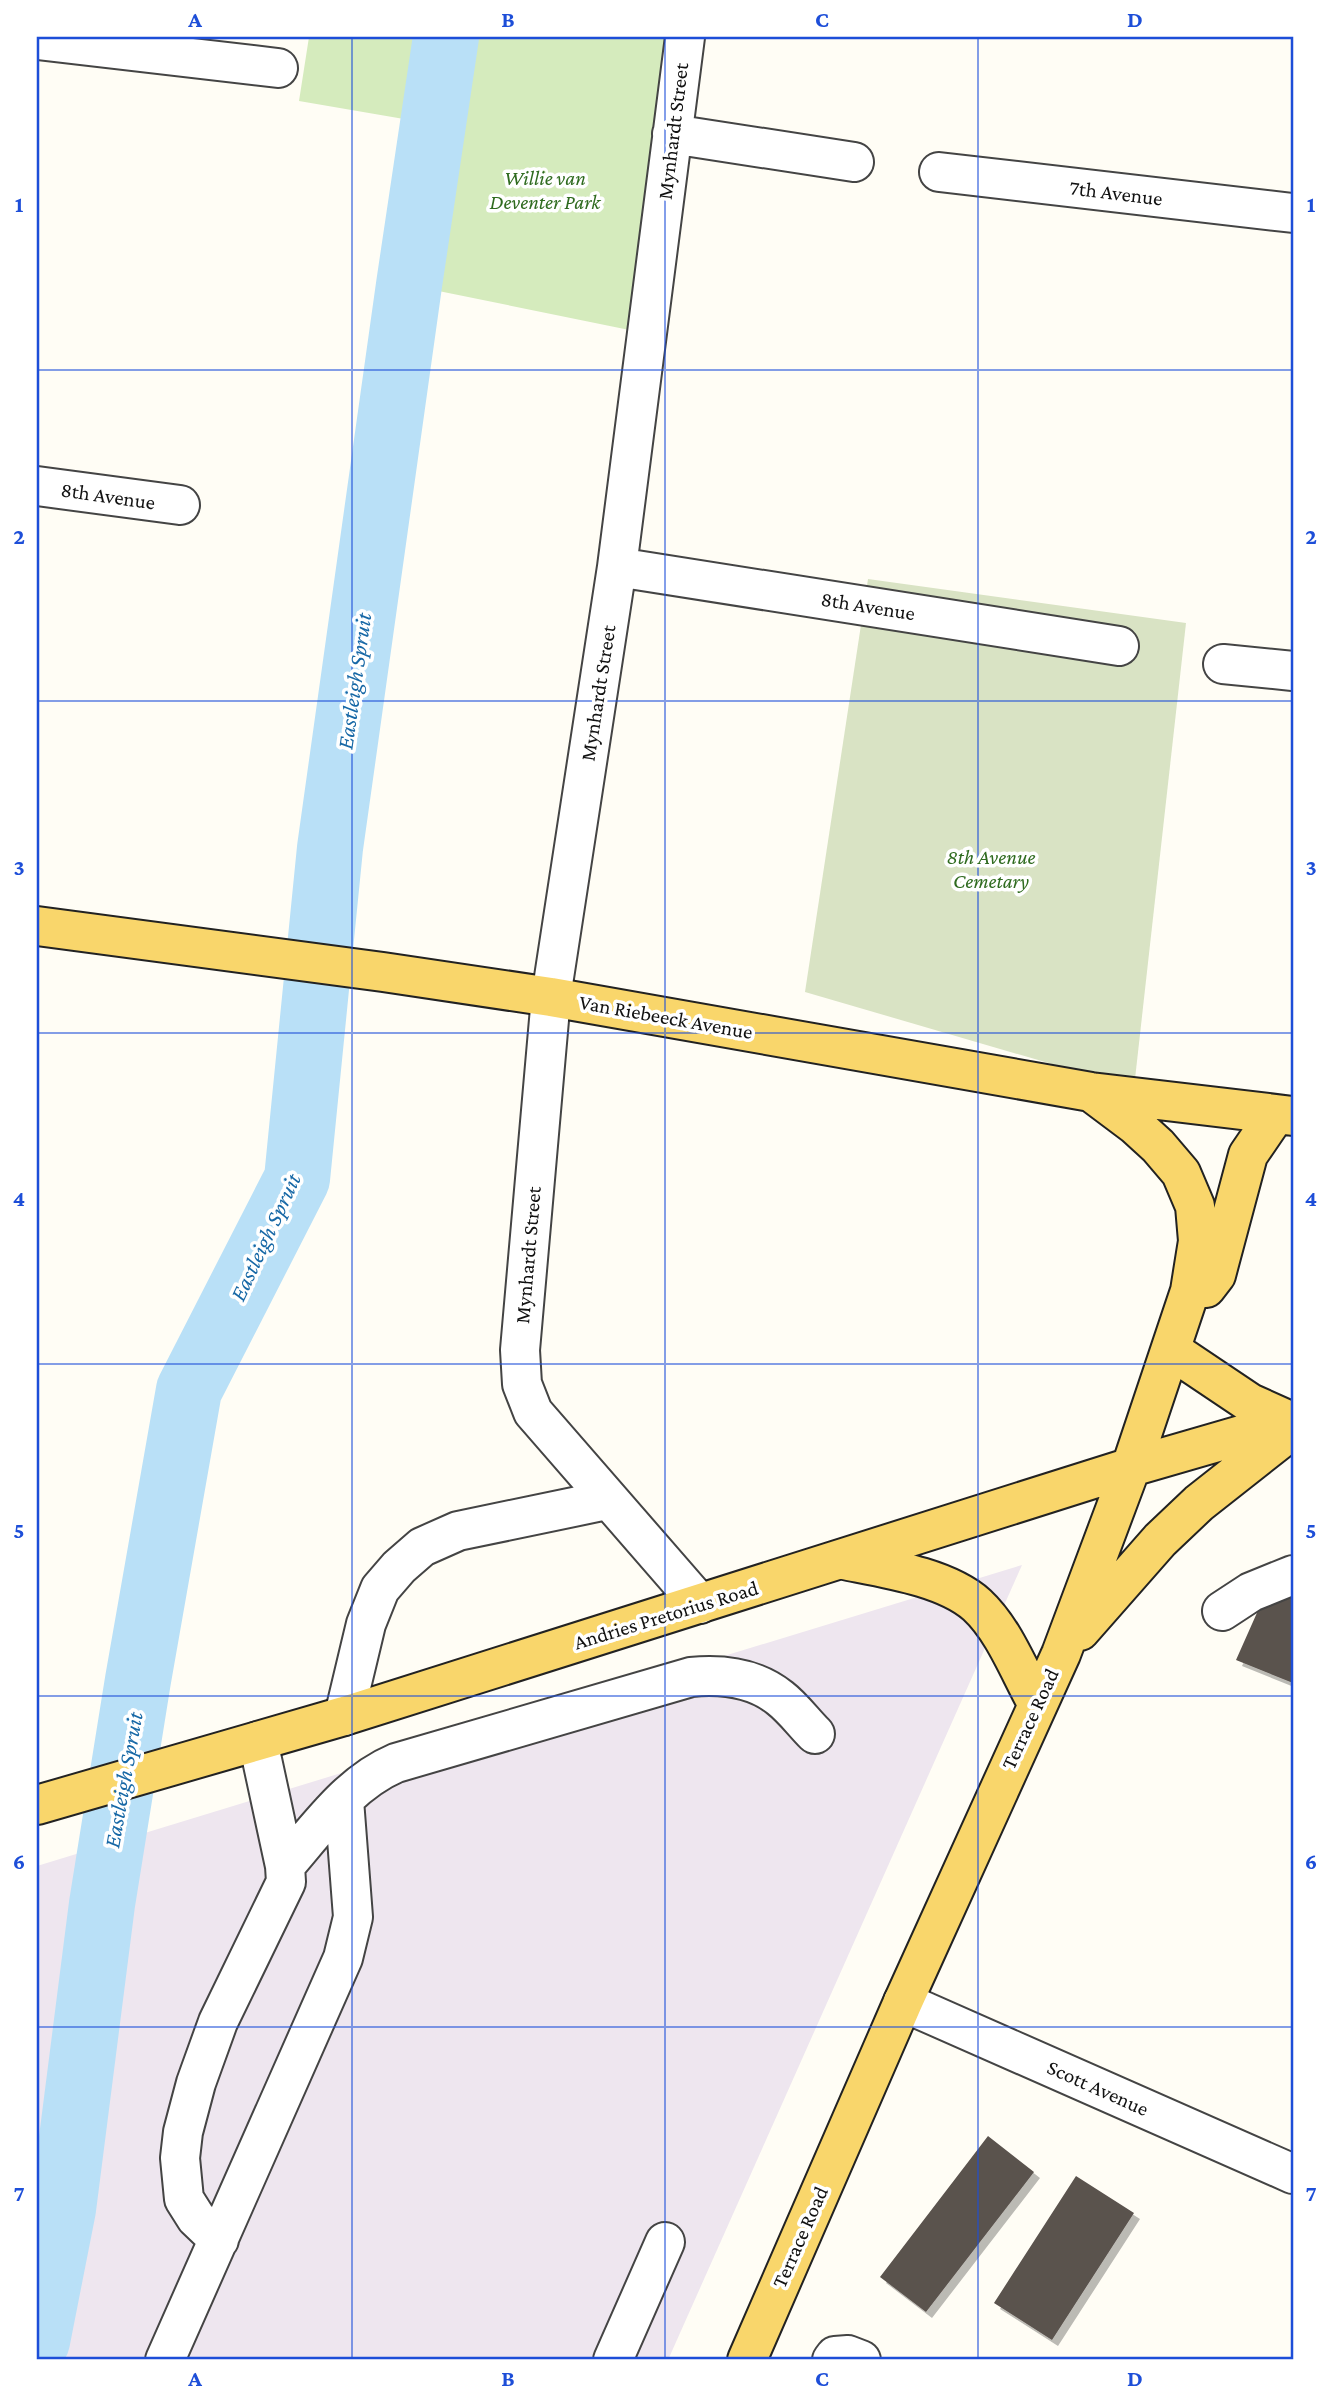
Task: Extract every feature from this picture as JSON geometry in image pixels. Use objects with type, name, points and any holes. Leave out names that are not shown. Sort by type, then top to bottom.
[{"type":"main road","name":"Van Riebeeck Avenue","points":[[37,926],[551,997],[1091,1092],[1285,1115]]},
{"type":"main road","name":"Terrace Road","points":[[747,2360],[903,2002],[1061,1654],[1131,1467],[1190,1291],[1198,1241],[1195,1206],[1181,1173],[1135,1125],[1091,1092]]},
{"type":"main road","points":[[1061,1654],[1127,1574],[1160,1539],[1292,1424],[1250,1403],[1176,1333],[1216,1275],[1248,1155],[1285,1115]]},
{"type":"main road","name":"Andries Pretorius Road","points":[[46,1802],[344,1716],[1131,1467],[1292,1424]]},
{"type":"main road","points":[[843,1559],[897,1571],[934,1583],[958,1592],[976,1605],[998,1632],[1037,1703]]},
{"type":"street","name":"Mynhardt Street","points":[[685,37],[617,567],[551,997],[520,1350],[522,1384],[533,1412],[700,1604]]},
{"type":"street","points":[[37,40],[278,68]]},
{"type":"street","points":[[672,134],[854,162]]},
{"type":"street","name":"7th Avenue","points":[[939,172],[1293,213]]},
{"type":"street","name":"8th Avenue","points":[[37,486],[180,505]]},
{"type":"street","name":"8th Avenue","points":[[617,567],[1119,646]]},
{"type":"street","points":[[1223,664],[1293,671]]},
{"type":"street","points":[[344,1716],[366,1624],[380,1589],[398,1567],[422,1547],[458,1531],[607,1500]]},
{"type":"street","points":[[1222,1611],[1251,1592],[1293,1575]]},
{"type":"street","points":[[285,1866],[344,1800],[377,1771],[396,1763],[691,1677],[715,1675],[760,1687],[779,1698],[815,1734]]},
{"type":"street","points":[[219,2241],[196,2218],[184,2199],[180,2158],[183,2132],[206,2052],[218,2022],[286,1882],[285,1866],[245,1745]]},
{"type":"street","points":[[165,2360],[343,1958],[353,1916],[344,1800]]},
{"type":"street","name":"Scott Avenue","points":[[903,2002],[1293,2174]]},
{"type":"street","points":[[613,2360],[665,2242]]},
{"type":"street","points":[[831,2360],[835,2356],[848,2355],[861,2360]]},
{"type":"shaded area","points":[[1022,1565],[668,2360],[37,2360],[37,1866]]},
{"type":"green space","name":"Willie van Deventer Park","points":[[309,37],[686,37],[649,334],[409,285],[433,124],[299,101]]},
{"type":"green space","name":"8th Avenue Cemetary","points":[[868,579],[1186,623],[1134,1088],[805,992]]},
{"type":"building","points":[[1293,1588],[1293,1683],[1236,1660],[1260,1606]]},
{"type":"building","points":[[988,2136],[1034,2172],[926,2312],[880,2277]]},
{"type":"building","points":[[1076,2176],[1134,2213],[1052,2340],[994,2303]]},
{"type":"waterway","name":"Eastleigh Spruit","points":[[37,2341],[63,2209],[102,1904],[189,1390],[297,1179],[330,848],[446,37]]}]
